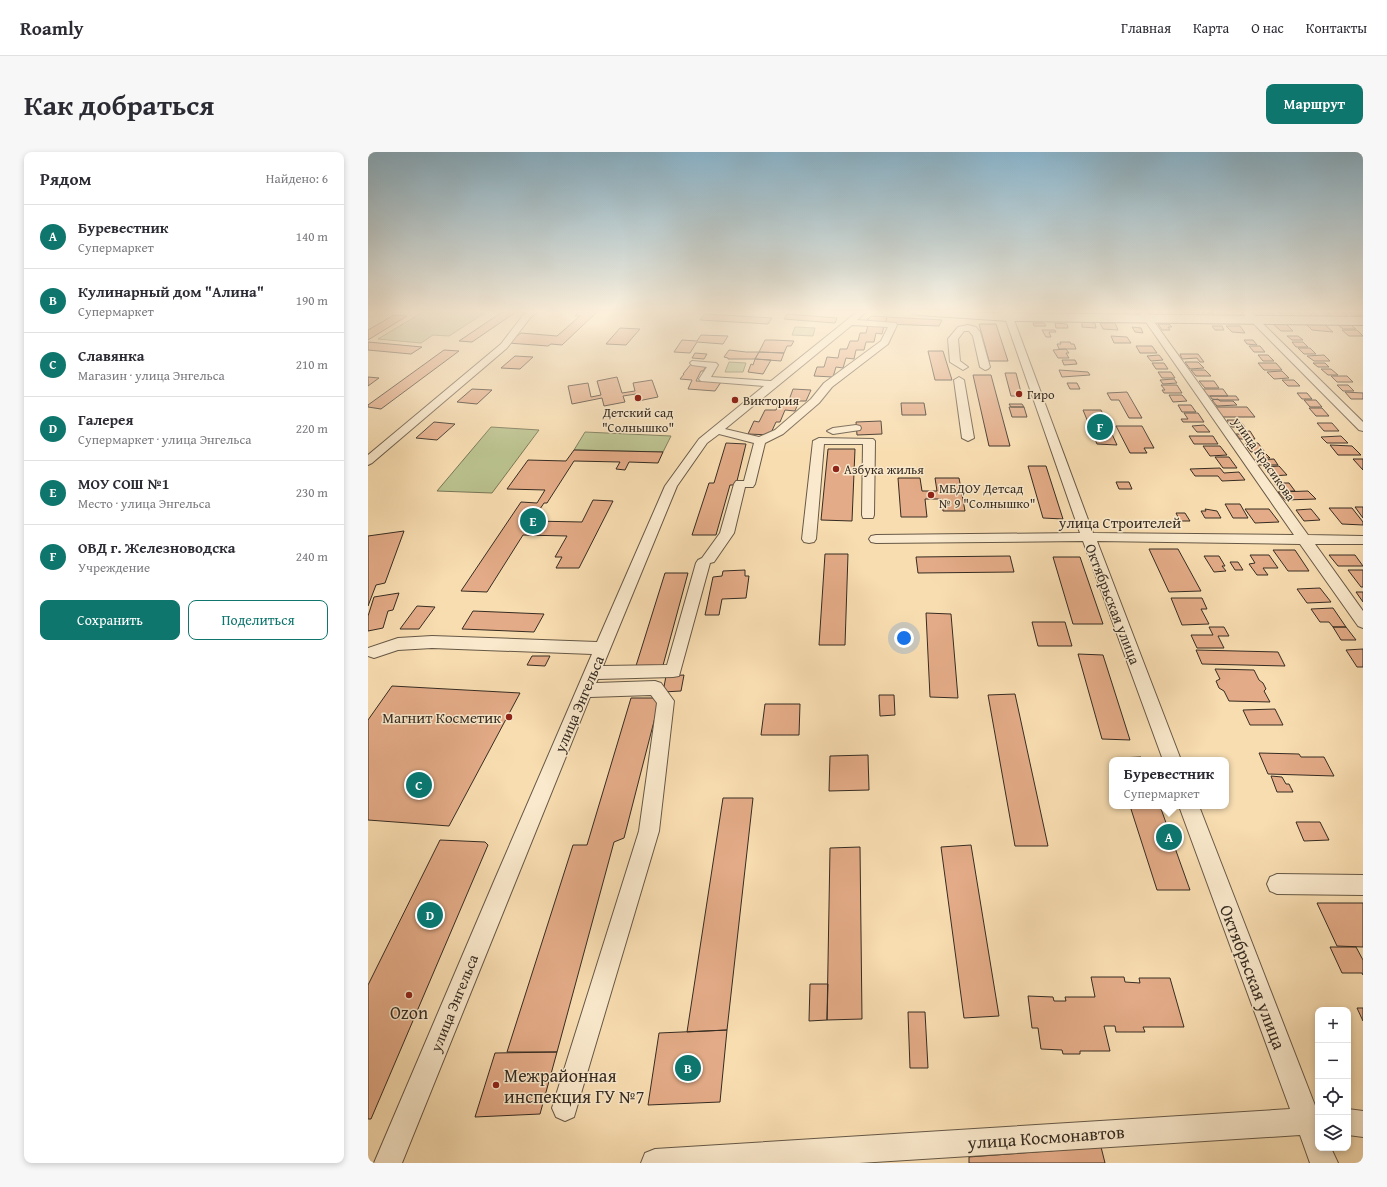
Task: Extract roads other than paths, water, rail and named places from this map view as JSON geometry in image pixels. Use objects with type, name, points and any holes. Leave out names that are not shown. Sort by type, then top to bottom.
[{"type":"street","points":[[368,461],[488,359]]},
{"type":"street","name":"улица Энгельса","points":[[388,1163],[502,886],[672,486],[703,442],[804,359]]},
{"type":"street","points":[[589,681],[673,671],[706,561],[727,533],[760,442],[779,429],[828,385],[862,359]]},
{"type":"street","points":[[955,359],[955,362],[962,367]]},
{"type":"street","points":[[983,359],[985,367]]},
{"type":"street","name":"Октябрьская улица","points":[[1024,359],[1088,538],[1171,757]]},
{"type":"street","name":"улица Красикова","points":[[1177,359],[1363,622]]},
{"type":"street","points":[[1294,359],[1363,428]]},
{"type":"street","points":[[695,364],[713,365],[704,379],[773,384]]},
{"type":"street","points":[[963,395],[970,436]]},
{"type":"street","points":[[786,415],[798,411]]},
{"type":"street","points":[[833,431],[856,428]]},
{"type":"street","points":[[718,430],[760,442]]},
{"type":"street","points":[[809,539],[819,441],[869,441],[868,515]]},
{"type":"street","name":"улица Строителей","points":[[876,539],[1088,538],[1363,540]]},
{"type":"street","points":[[374,652],[398,644],[432,642],[603,648]]},
{"type":"street","points":[[565,1108],[649,831],[666,700],[655,688],[589,681]]},
{"type":"street","name":"Октябрьская улица","points":[[1190,809],[1313,1121],[1315,1132]]},
{"type":"street","points":[[1277,884],[1363,886]]},
{"type":"street","name":"улица Космонавтов","points":[[655,1163],[1313,1121]]},
{"type":"street","points":[[1351,1122],[1363,1124]]},
{"type":"street","name":"Октябрьская улица","points":[[1319,1151],[1324,1163]]},
{"type":"place","name":"Гиро","points":[[1019,394]]},
{"type":"place","name":"Детский сад \"Солнышко\"","points":[[638,398]]},
{"type":"place","name":"Виктория","points":[[735,400]]},
{"type":"place","name":"ОВД г. Железноводска","points":[[1100,427]]},
{"type":"place","name":"Азбука жилья","points":[[836,469]]},
{"type":"place","name":"МБДОУ Детсад № 9 \"Солнышко\"","points":[[931,495]]},
{"type":"place","name":"МОУ СОШ №1","points":[[533,521]]},
{"type":"place","name":"Магнит Косметик","points":[[509,717]]},
{"type":"place","name":"Славянка","points":[[419,785]]},
{"type":"place","name":"Буревестник","points":[[1169,837]]},
{"type":"place","name":"Галерея","points":[[430,915]]},
{"type":"place","name":"Ozon","points":[[409,995]]},
{"type":"place","name":"Кулинарный дом \"Алина\"","points":[[688,1068]]},
{"type":"place","name":"Межрайонная инспекция ГУ №7","points":[[496,1085]]}]
